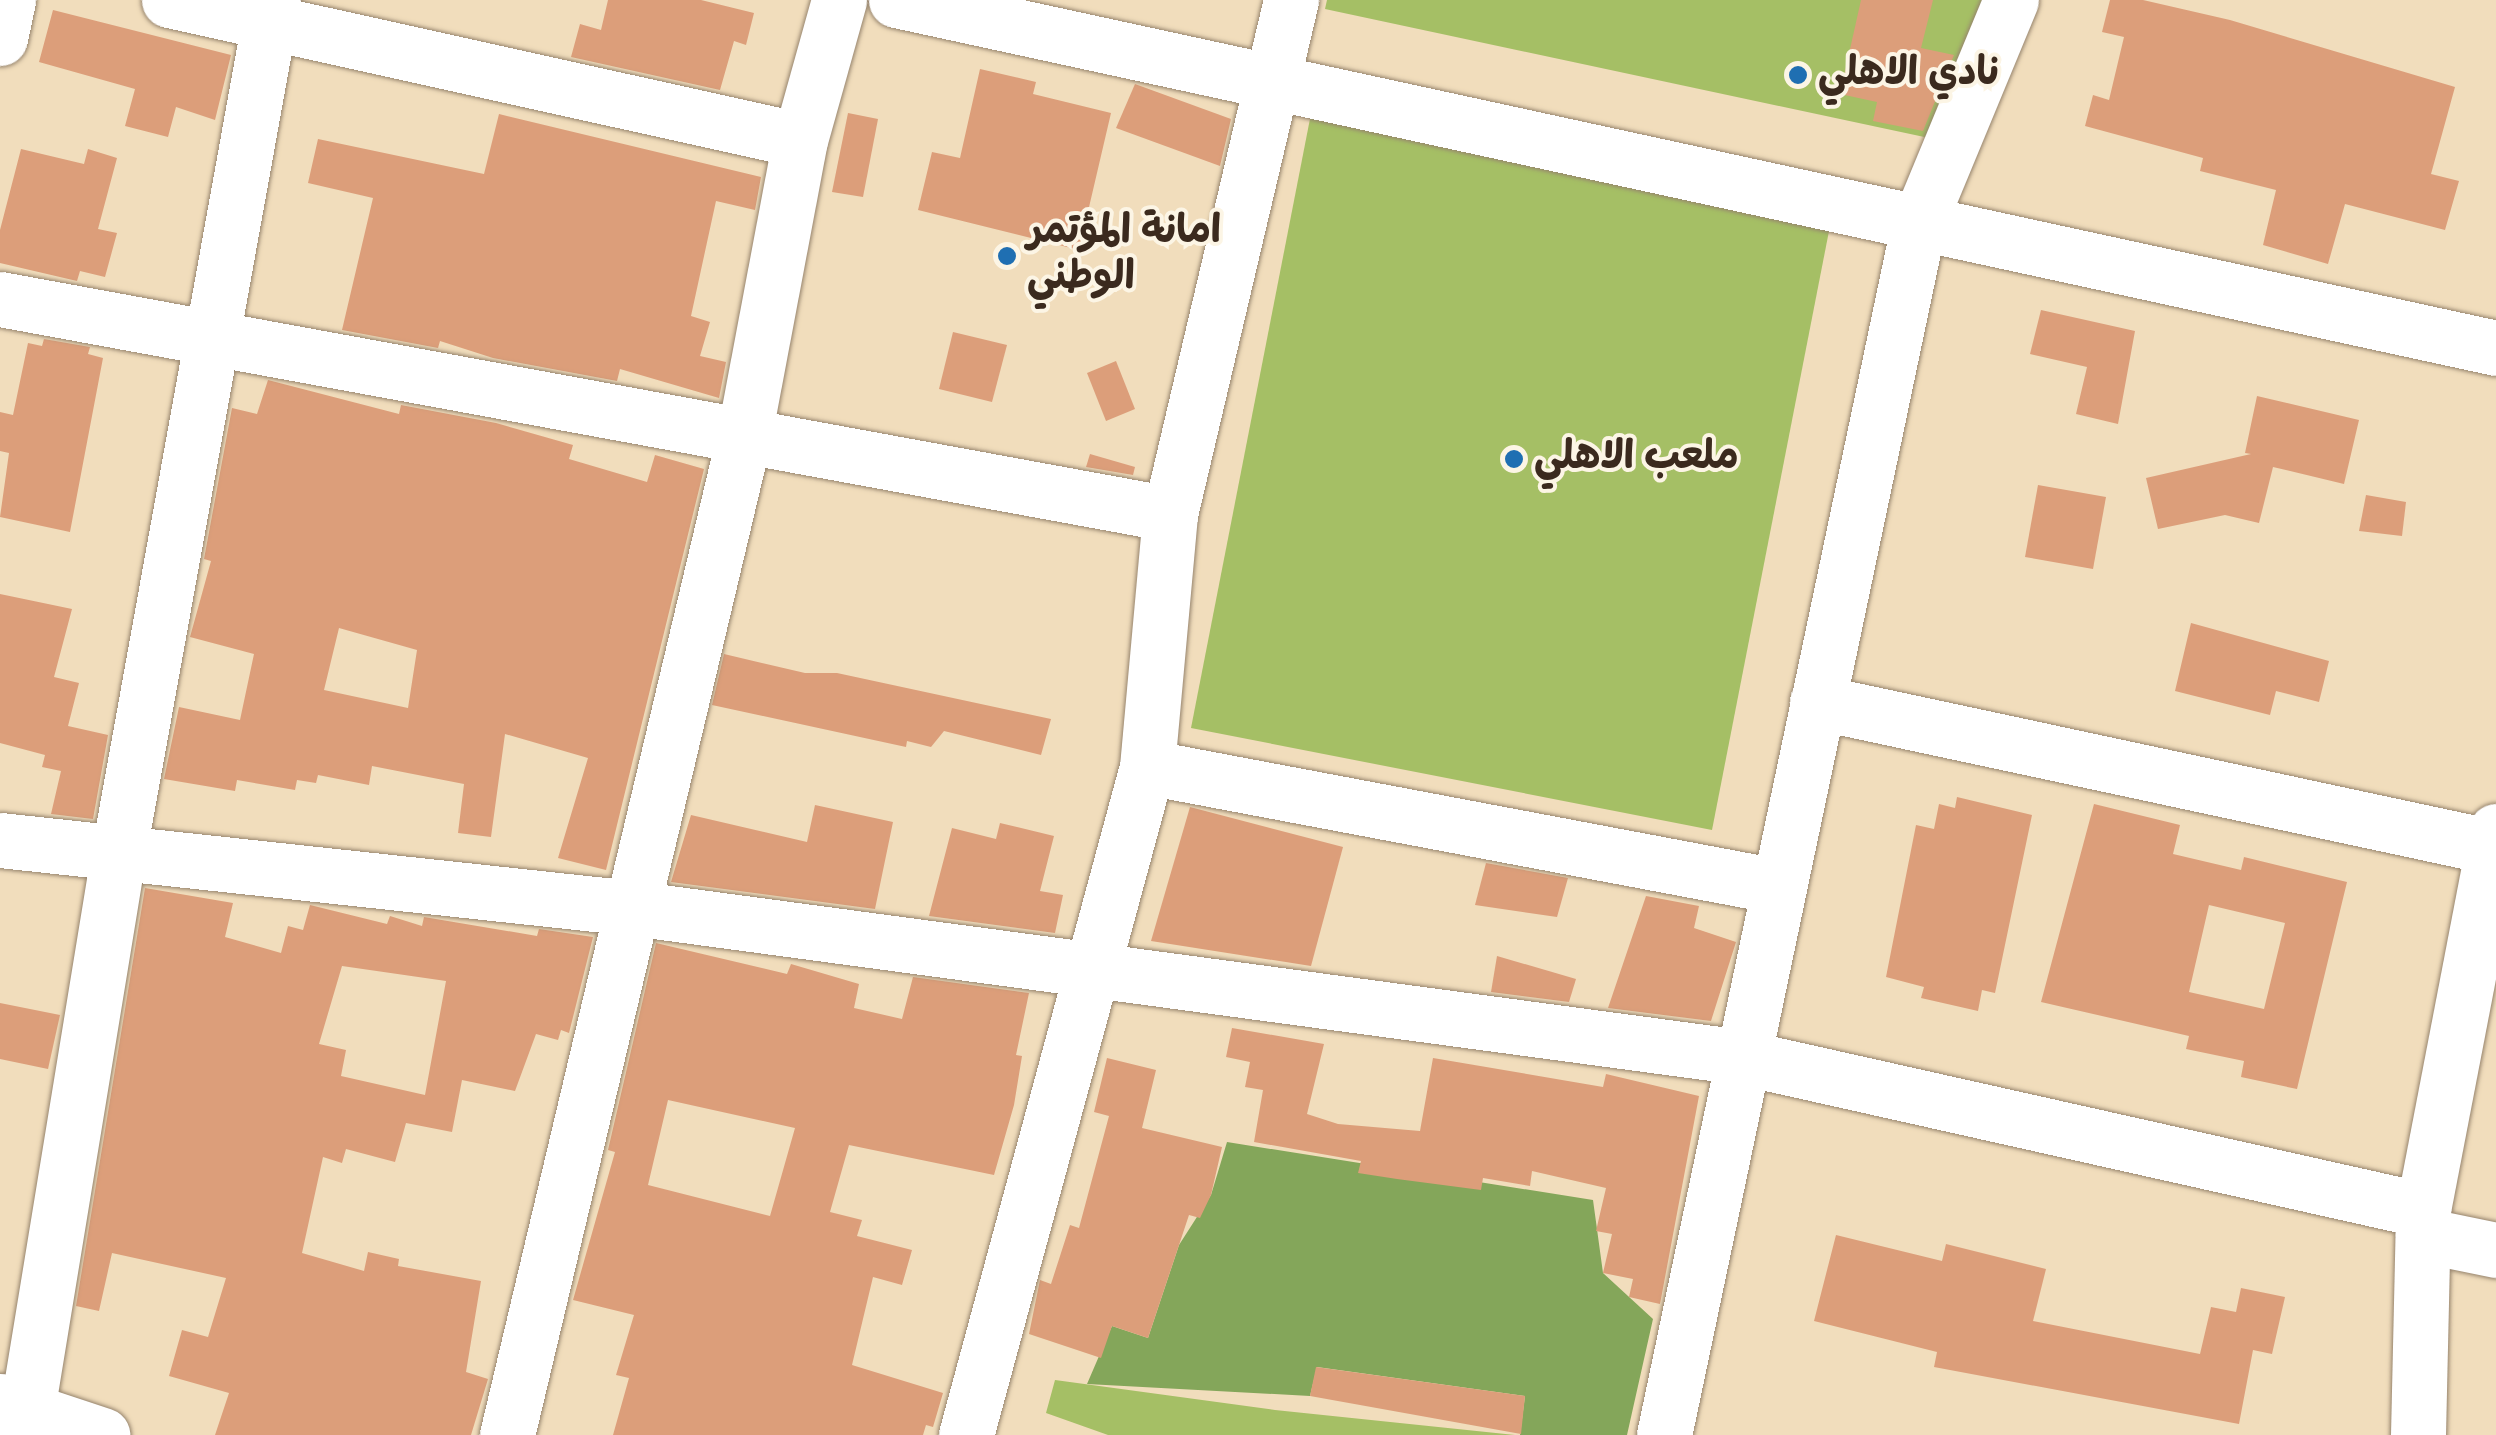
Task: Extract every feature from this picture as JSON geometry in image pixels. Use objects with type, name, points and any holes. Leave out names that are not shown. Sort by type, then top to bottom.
[{"type":"street","points":[[0,38],[8,0]]},
{"type":"street","points":[[170,0],[271,12],[800,140]]},
{"type":"street","points":[[508,1435],[744,436],[800,140],[839,0]]},
{"type":"street","points":[[896,0],[2496,348]]},
{"type":"street","points":[[966,1435],[1096,971],[1146,768],[1170,514],[1291,0]]},
{"type":"street","points":[[1664,1435],[1918,222],[2011,0]]},
{"type":"street","points":[[102,1435],[17,1415],[271,12]]},
{"type":"street","points":[[0,299],[1170,514]]},
{"type":"street","points":[[1817,702],[2494,839],[2423,1223],[2418,1435]]},
{"type":"street","points":[[1146,768],[1778,886]]},
{"type":"street","points":[[0,840],[118,856],[632,908],[1741,1057],[2423,1223],[2496,1250]]},
{"type":"green space","name":"نادي الاهلي","points":[[1327,0],[1985,0],[1943,141],[1325,9]]},
{"type":"green space","name":"ملعب الاهلي","points":[[1316,88],[1837,190],[1712,830],[1191,728]]},
{"type":"green space","points":[[1227,1142],[1593,1200],[1603,1273],[1653,1319],[1627,1435],[1520,1435],[1525,1396],[1317,1367],[1310,1396],[1087,1384],[1112,1326],[1148,1338],[1179,1245],[1211,1195]]},
{"type":"green space","points":[[1055,1380],[1275,1410],[1515,1435],[1108,1435],[1046,1413]]},
{"type":"building","points":[[608,0],[701,0],[754,13],[746,45],[734,41],[720,90],[571,57],[580,24],[601,30]]},
{"type":"building","points":[[1861,0],[1933,0],[1921,48],[1954,55],[1923,131],[1873,121],[1877,102],[1840,94]]},
{"type":"building","points":[[2110,0],[2143,0],[2230,20],[2455,87],[2431,174],[2459,181],[2445,230],[2345,204],[2328,264],[2263,245],[2276,190],[2200,171],[2203,158],[2085,126],[2093,95],[2109,100],[2124,37],[2102,32]]},
{"type":"building","points":[[53,10],[231,55],[215,120],[176,107],[168,137],[125,126],[135,89],[39,62]]},
{"type":"building","points":[[980,69],[1036,82],[1033,94],[1111,113],[1079,250],[918,210],[932,152],[960,158]]},
{"type":"building","points":[[1135,84],[1231,119],[1220,166],[1116,128]]},
{"type":"building","points":[[848,113],[878,119],[863,197],[832,192]]},
{"type":"building","points":[[499,114],[761,177],[755,210],[716,201],[691,316],[710,322],[700,356],[726,362],[719,398],[620,369],[617,381],[493,358],[440,341],[438,348],[342,330],[373,198],[308,183],[318,139],[484,174]]},
{"type":"building","points":[[21,149],[84,164],[88,149],[117,158],[98,229],[117,233],[105,277],[80,271],[77,281],[0,263],[0,230]]},
{"type":"building","points":[[2041,310],[2135,331],[2118,424],[2076,414],[2087,367],[2030,354]]},
{"type":"building","points":[[953,332],[1007,345],[992,402],[939,389]]},
{"type":"building","points":[[44,339],[90,347],[88,354],[103,358],[70,532],[0,517],[9,453],[0,451],[0,412],[13,415],[28,343],[42,346]]},
{"type":"building","points":[[1116,361],[1135,409],[1106,421],[1087,373]]},
{"type":"building","points":[[268,380],[399,414],[401,405],[496,423],[573,445],[569,459],[647,482],[655,455],[704,469],[606,870],[558,858],[588,758],[505,734],[491,837],[458,833],[464,784],[372,766],[369,785],[318,775],[316,783],[297,780],[295,790],[237,780],[235,791],[164,779],[179,707],[240,720],[254,654],[190,637],[211,561],[204,559],[232,408],[257,414]],"holes":[[[339,628],[417,650],[408,708],[324,690]]]},
{"type":"building","points":[[2257,396],[2359,420],[2344,484],[2273,467],[2259,523],[2225,515],[2158,529],[2146,478],[2251,454],[2245,453]]},
{"type":"building","points":[[1090,454],[1135,467],[1133,475],[1086,467]]},
{"type":"building","points":[[2038,485],[2106,497],[2093,569],[2025,557]]},
{"type":"building","points":[[2366,495],[2406,502],[2402,536],[2359,531]]},
{"type":"building","points":[[0,594],[72,609],[54,677],[79,683],[68,726],[108,735],[93,819],[51,814],[61,771],[42,767],[45,755],[0,743]]},
{"type":"building","points":[[2191,623],[2329,661],[2319,702],[2276,691],[2270,715],[2175,691]]},
{"type":"building","points":[[724,654],[805,673],[837,673],[1051,719],[1041,755],[944,731],[931,747],[907,741],[906,747],[712,705]]},
{"type":"building","points":[[1957,797],[2032,815],[1995,993],[1982,990],[1978,1011],[1921,998],[1924,987],[1886,977],[1916,825],[1934,829],[1939,804],[1955,808]]},
{"type":"building","points":[[2094,804],[2180,825],[2173,854],[2241,870],[2244,857],[2347,882],[2297,1089],[2241,1077],[2244,1061],[2186,1049],[2189,1036],[2041,1002]],"holes":[[[2209,905],[2285,923],[2264,1009],[2189,992]]]},
{"type":"building","points":[[815,805],[893,822],[875,909],[671,882],[691,815],[807,842]]},
{"type":"building","points":[[1190,807],[1343,847],[1311,966],[1151,941]]},
{"type":"building","points":[[1000,823],[1054,836],[1040,891],[1063,895],[1055,933],[929,916],[952,828],[996,839]]},
{"type":"building","points":[[1486,863],[1568,878],[1557,917],[1475,905]]},
{"type":"building","points":[[145,888],[233,903],[225,937],[281,953],[288,926],[303,930],[310,905],[387,924],[390,916],[422,926],[424,917],[537,936],[539,929],[593,937],[569,1033],[561,1030],[558,1040],[536,1034],[515,1091],[462,1080],[452,1132],[406,1123],[395,1162],[346,1149],[342,1163],[323,1157],[302,1253],[364,1271],[368,1252],[399,1259],[398,1266],[481,1281],[466,1372],[488,1379],[471,1435],[215,1435],[229,1393],[169,1376],[182,1330],[208,1337],[226,1278],[112,1253],[99,1311],[76,1306]],"holes":[[[342,966],[446,981],[425,1095],[341,1076],[346,1050],[319,1044]]]},
{"type":"building","points":[[1646,896],[1699,906],[1694,928],[1736,942],[1711,1021],[1608,1008]]},
{"type":"building","points":[[656,943],[787,974],[791,964],[859,984],[854,1008],[902,1019],[913,977],[1029,993],[1016,1055],[1022,1056],[1014,1105],[994,1175],[849,1145],[830,1212],[862,1220],[857,1236],[912,1250],[902,1285],[873,1277],[852,1365],[943,1393],[933,1427],[926,1425],[923,1435],[613,1435],[629,1378],[616,1375],[634,1315],[573,1300],[615,1152],[608,1150]],"holes":[[[668,1100],[795,1128],[770,1216],[648,1185]]]},
{"type":"building","points":[[1497,956],[1576,979],[1569,1002],[1491,992]]},
{"type":"building","points":[[0,1003],[60,1015],[48,1069],[0,1059]]},
{"type":"building","points":[[1232,1028],[1324,1044],[1307,1114],[1338,1124],[1420,1131],[1433,1058],[1603,1087],[1606,1074],[1699,1096],[1660,1304],[1629,1297],[1633,1279],[1603,1273],[1612,1234],[1596,1231],[1606,1188],[1532,1171],[1530,1186],[1483,1178],[1481,1190],[1358,1173],[1361,1161],[1254,1142],[1263,1090],[1245,1087],[1250,1062],[1226,1057]]},
{"type":"building","points":[[1107,1058],[1156,1070],[1142,1128],[1222,1147],[1211,1195],[1200,1218],[1189,1215],[1148,1338],[1112,1326],[1101,1358],[1029,1334],[1040,1280],[1051,1284],[1070,1225],[1079,1228],[1109,1116],[1094,1112]]},
{"type":"building","points":[[1836,1235],[1942,1261],[1946,1244],[2046,1269],[2033,1321],[2200,1354],[2211,1307],[2236,1312],[2241,1288],[2285,1297],[2272,1354],[2253,1350],[2239,1424],[1934,1367],[1937,1352],[1814,1321]]},
{"type":"building","points":[[1316,1367],[1525,1396],[1521,1434],[1310,1396]]},
{"type":"place","name":"نادي الاهلي","points":[[1798,75]]},
{"type":"place","name":"امانة المؤتمر الوطني","points":[[1007,256]]},
{"type":"place","name":"ملعب الاهلي","points":[[1514,459]]}]
